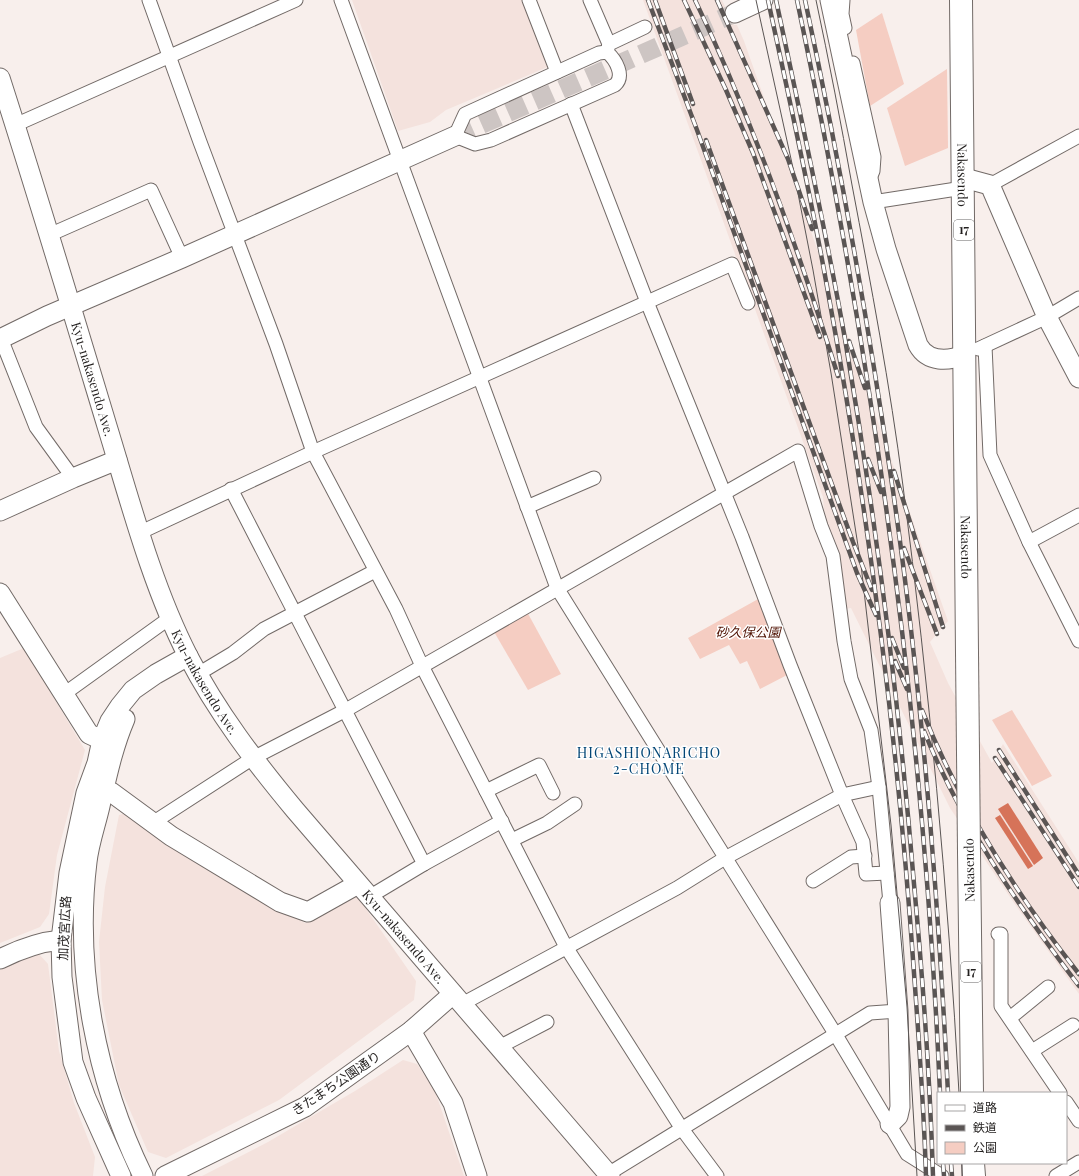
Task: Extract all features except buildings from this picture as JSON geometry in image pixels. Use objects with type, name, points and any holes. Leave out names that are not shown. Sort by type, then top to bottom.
[{"type":"highway","name":"Nakasendo","points":[[961,0],[972,1092]]},
{"type":"highway","points":[[973,1164],[974,1176]]},
{"type":"street","points":[[149,0],[234,235],[276,344],[313,452],[396,609],[422,666],[566,947],[682,1129],[717,1176]]},
{"type":"street","points":[[15,125],[169,58],[296,0]]},
{"type":"street","points":[[341,0],[557,588],[836,1035],[907,1154],[942,1176]]},
{"type":"street","points":[[529,0],[556,72]]},
{"type":"street","points":[[455,136],[475,144],[491,140],[615,85],[620,81],[621,76],[608,48],[590,0]]},
{"type":"street","points":[[735,13],[763,0]]},
{"type":"street","points":[[830,0],[873,202],[889,256],[921,351],[930,358],[943,360],[953,359],[965,355],[1047,316],[1079,298]]},
{"type":"street","points":[[843,0],[842,14],[874,157],[873,171],[869,180]]},
{"type":"street","points":[[73,478],[36,427],[0,338],[455,136],[465,114],[599,53],[645,27]]},
{"type":"street","name":"Kyu-nakasendo Ave.","points":[[0,78],[117,460],[171,617],[188,656],[198,674],[254,758],[363,890],[609,1175]]},
{"type":"street","points":[[571,104],[647,302],[842,795],[863,842],[866,874],[887,873]]},
{"type":"street","points":[[873,202],[964,183],[990,185],[1079,136]]},
{"type":"street","points":[[990,185],[1047,316],[1079,378]]},
{"type":"street","points":[[49,235],[151,190],[182,258]]},
{"type":"street","points":[[141,532],[231,489],[732,264],[748,303]]},
{"type":"street","points":[[985,346],[990,455],[1029,542],[1079,641]]},
{"type":"street","points":[[152,824],[254,758],[346,710],[798,451],[815,500],[821,526],[833,556],[844,641],[851,679],[870,730],[879,787],[898,1011],[900,1107],[898,1116],[890,1124]]},
{"type":"street","points":[[0,510],[117,460]]},
{"type":"street","points":[[527,507],[594,478]]},
{"type":"street","points":[[231,489],[424,864]]},
{"type":"street","points":[[1029,542],[1079,515]]},
{"type":"street","points":[[198,674],[233,653],[264,629],[375,571]]},
{"type":"street","points":[[0,593],[90,734],[102,740]]},
{"type":"street","points":[[64,694],[171,617]]},
{"type":"street","name":"加茂宮広路","points":[[121,1176],[86,1098],[73,1062],[62,977],[61,940],[69,872],[75,836],[86,793],[97,763],[102,740],[120,706],[138,686],[167,667],[188,656]]},
{"type":"street","name":"加茂宮広路","points":[[138,686],[113,748],[87,860],[83,908],[83,960],[99,1052],[133,1155],[143,1176]]},
{"type":"street","points":[[486,791],[539,765],[553,793]]},
{"type":"street","points":[[458,999],[566,947],[677,888],[725,858],[842,795],[879,787]]},
{"type":"street","points":[[103,792],[111,792],[152,824],[280,902],[308,912],[424,864],[502,822]]},
{"type":"street","points":[[512,840],[547,823],[575,804]]},
{"type":"street","points":[[813,881],[851,857],[864,856]]},
{"type":"street","points":[[998,934],[1001,934],[1000,1004],[1059,1092]]},
{"type":"street","points":[[0,959],[17,950],[43,942],[61,940]]},
{"type":"street","points":[[1010,1018],[1048,987]]},
{"type":"street","name":"きたまち公園通り","points":[[165,1176],[306,1107],[458,999]]},
{"type":"street","points":[[609,1175],[870,1013],[898,1011]]},
{"type":"street","points":[[499,1047],[547,1022]]},
{"type":"street","points":[[1032,1051],[1073,1026]]},
{"type":"street","points":[[411,1031],[453,1103],[477,1176]]},
{"type":"street","points":[[1067,1103],[1079,1121]]},
{"type":"street","points":[[1056,1176],[1079,1162]]},
{"type":"shaded area","points":[[352,0],[524,0],[550,66],[446,110],[430,122],[398,131]]},
{"type":"shaded area","points":[[643,0],[722,0],[734,25],[737,25],[744,41],[948,621],[930,642],[948,683],[992,763],[1003,744],[1079,863],[1079,994],[1014,903],[950,808],[851,608],[845,609],[825,524],[823,497]]},
{"type":"shaded area","points":[[24,648],[85,750],[57,855],[49,914],[40,927],[0,943],[0,658]]},
{"type":"shaded area","points":[[1008,803],[1043,858],[1034,865],[998,809]]},
{"type":"shaded area","points":[[129,812],[175,850],[305,923],[355,893],[416,981],[414,1000],[279,1100],[166,1158],[148,1152],[119,1085],[102,1000],[99,942],[105,887],[119,815]]},
{"type":"shaded area","points":[[1000,815],[1033,866],[1028,869],[995,818]]},
{"type":"shaded area","points":[[37,952],[48,964],[59,1051],[74,1103],[95,1157],[93,1176],[0,1176],[0,970]]},
{"type":"shaded area","points":[[403,1060],[417,1064],[435,1091],[464,1176],[202,1176],[268,1142],[355,1091]]},
{"type":"green space","points":[[882,13],[904,84],[870,106],[856,30]]},
{"type":"green space","points":[[947,69],[948,148],[905,166],[887,108]]},
{"type":"green space","name":"砂久保公園","points":[[760,598],[789,674],[760,689],[747,661],[740,664],[729,645],[700,659],[688,638]]},
{"type":"green space","points":[[526,610],[561,674],[528,690],[493,630]]},
{"type":"green space","points":[[1012,710],[1052,776],[1032,786],[992,720]]},
{"type":"tunnel","points":[[455,136],[735,13]]},
{"type":"tram line","points":[[756,0],[793,168],[813,270],[831,373],[861,565],[891,825],[907,1007],[917,1176]]},
{"type":"tram line","points":[[816,0],[873,298],[903,486],[937,789],[955,1017],[959,1092]]},
{"type":"tram line","points":[[962,1164],[962,1176]]},
{"type":"railway","points":[[648,0],[697,130],[857,573],[876,615]]},
{"type":"railway","points":[[655,0],[693,104]]},
{"type":"railway","points":[[684,0],[726,90],[753,153],[820,337]]},
{"type":"railway","points":[[695,0],[736,92],[773,185],[807,280],[838,376]]},
{"type":"railway","points":[[717,0],[788,159],[812,229]]},
{"type":"railway","points":[[768,0],[826,281],[855,453],[880,626],[907,886],[921,1074],[926,1176]]},
{"type":"railway","points":[[776,0],[812,170],[845,339],[867,475],[886,611],[908,816],[920,957],[926,1030],[933,1176]]},
{"type":"railway","points":[[797,0],[849,271],[891,544],[908,680],[922,818],[940,1092]]},
{"type":"railway","points":[[805,0],[842,184],[864,307],[884,430],[903,566],[921,716],[928,792],[948,1092]]},
{"type":"railway","points":[[706,140],[853,542],[872,590]]},
{"type":"railway","points":[[849,341],[865,388]]},
{"type":"railway","points":[[868,459],[881,492]]},
{"type":"railway","points":[[894,471],[943,627]]},
{"type":"railway","points":[[904,548],[937,634]]},
{"type":"railway","points":[[892,638],[904,668]]},
{"type":"railway","points":[[895,661],[907,689]]},
{"type":"railway","points":[[922,710],[953,780],[991,848],[1034,913],[1079,974]]},
{"type":"railway","points":[[924,731],[955,799],[973,831],[1013,895],[1079,986]]},
{"type":"railway","points":[[999,750],[1079,875]]},
{"type":"railway","points":[[995,758],[1079,887]]},
{"type":"railway","points":[[943,1164],[944,1176]]},
{"type":"railway","points":[[951,1164],[952,1176]]},
{"type":"district","name":"HIGASHIONARICHO 2-CHOME","points":[[649,762]]}]
